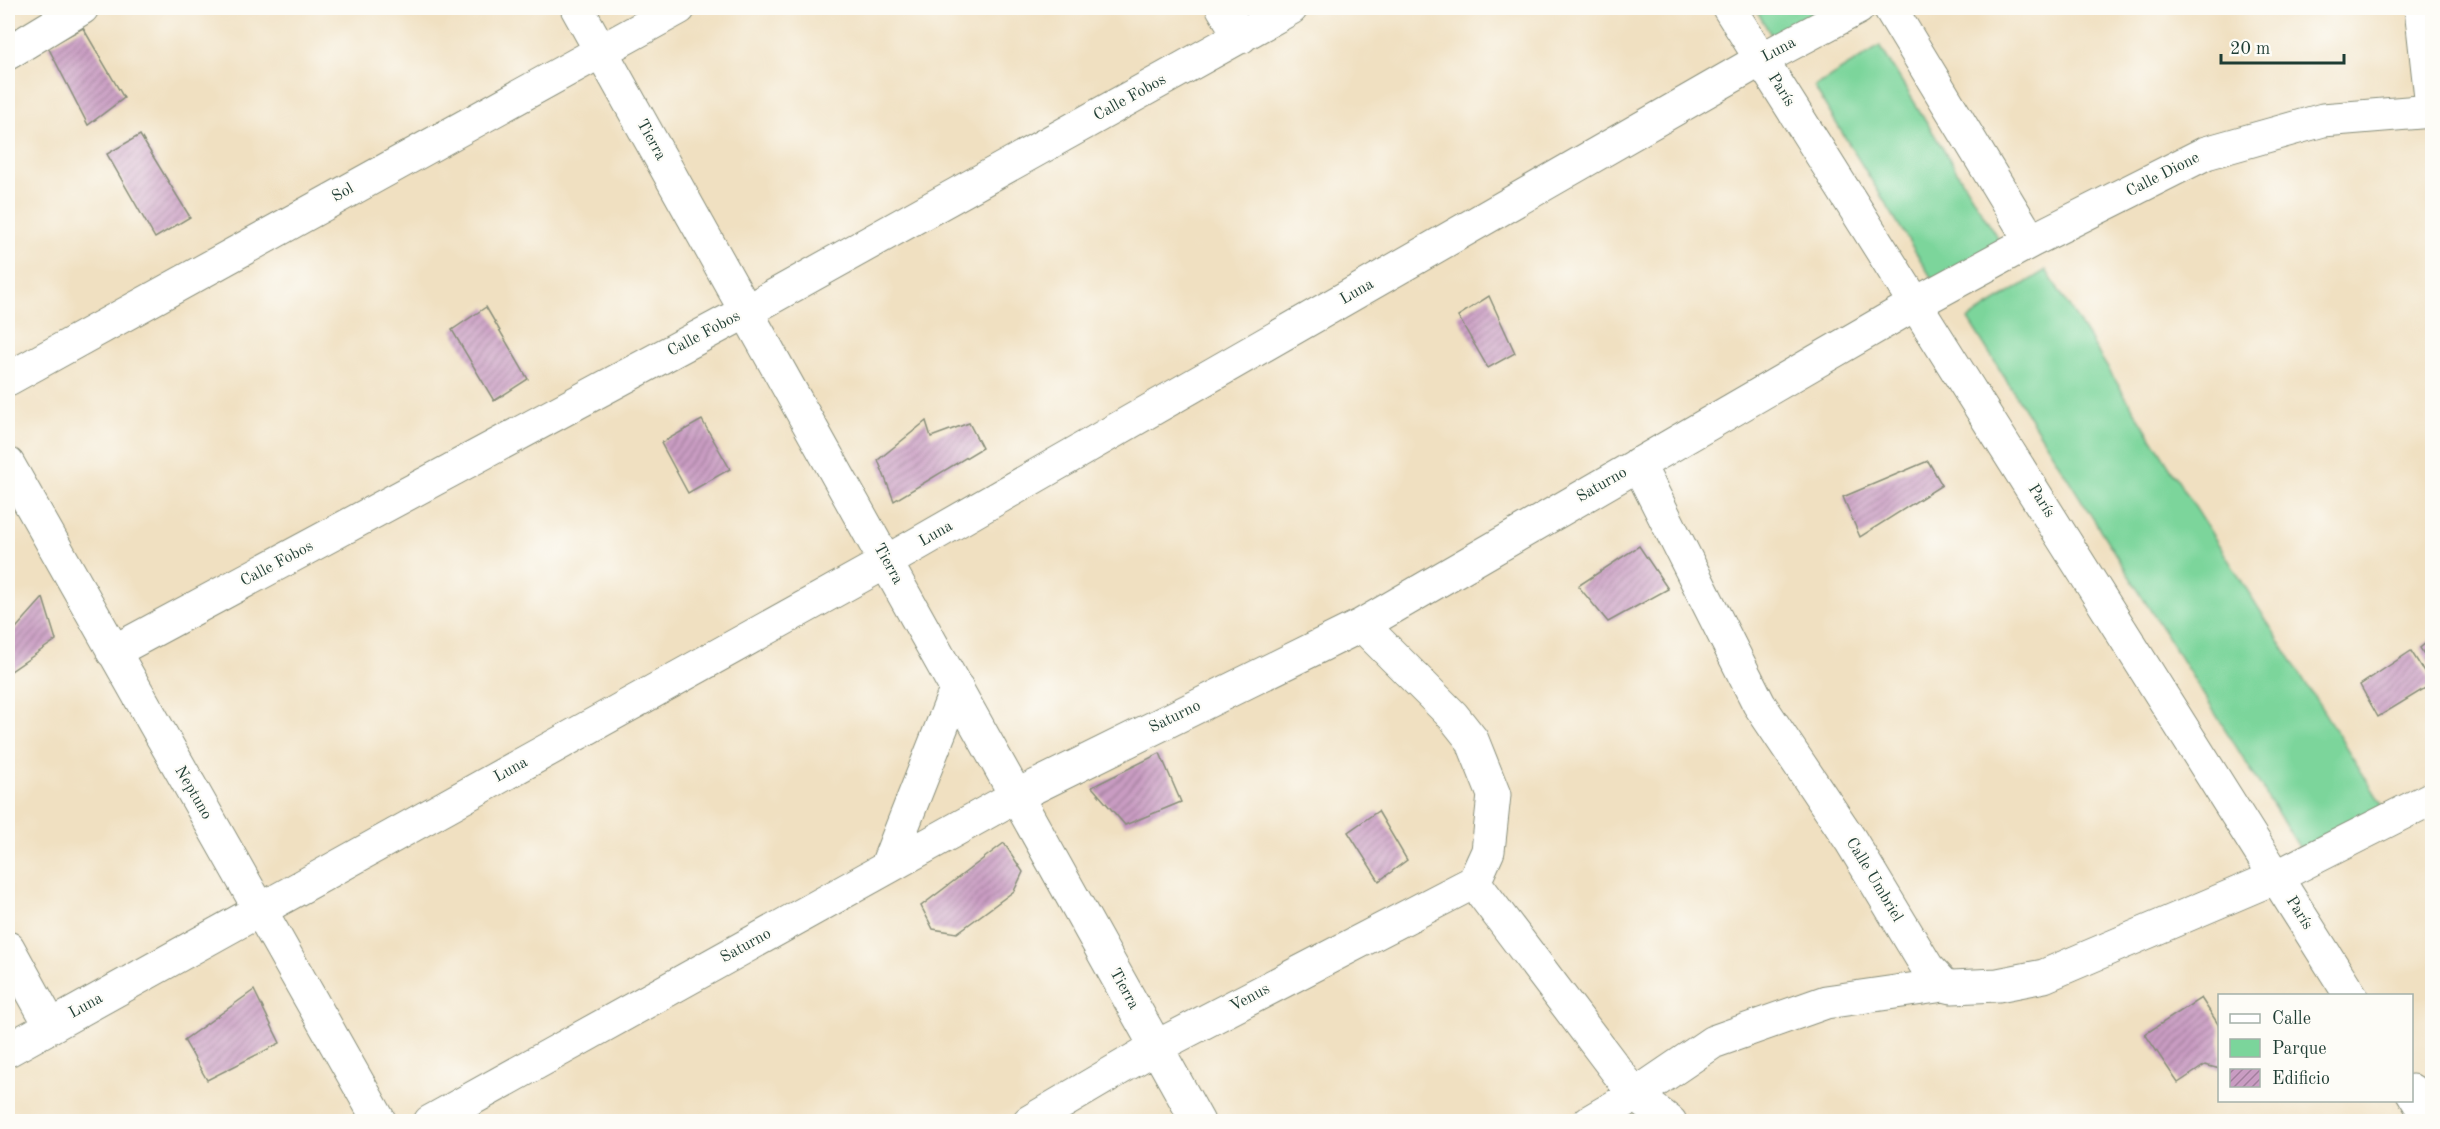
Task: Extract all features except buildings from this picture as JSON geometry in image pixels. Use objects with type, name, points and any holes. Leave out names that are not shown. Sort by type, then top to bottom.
[{"type":"street","points":[[8,53],[82,8]]},
{"type":"street","name":"Tierra","points":[[577,8],[1198,1122]]},
{"type":"street","name":"Sol","points":[[8,378],[679,8]]},
{"type":"street","points":[[1223,8],[1241,37]]},
{"type":"street","name":"Calle Fobos","points":[[113,652],[747,311],[1291,8]]},
{"type":"street","name":"París","points":[[1729,8],[2138,654],[2350,994]]},
{"type":"street","name":"Luna","points":[[8,1050],[886,562],[1762,59],[1858,8]]},
{"type":"street","points":[[1890,8],[2031,242]]},
{"type":"street","points":[[2421,8],[2433,109]]},
{"type":"street","name":"Calle Dione","points":[[1915,304],[2206,153],[2323,120],[2433,109]]},
{"type":"street","name":"Saturno","points":[[430,1122],[1016,796],[1362,625],[1915,304]]},
{"type":"street","name":"Neptuno","points":[[8,464],[380,1122]]},
{"type":"street","name":"Calle Umbriel","points":[[1638,464],[1759,704],[1851,841],[1927,967],[1944,985]]},
{"type":"street","points":[[1362,625],[1453,716],[1472,740],[1494,795],[1488,852],[1474,882],[1635,1095],[1670,1122]]},
{"type":"street","points":[[886,868],[957,688]]},
{"type":"street","points":[[1589,1122],[1635,1095],[1713,1042],[1826,1002],[1944,985],[1952,987],[1998,985],[2044,975],[2276,877],[2433,798]]},
{"type":"street","name":"Venus","points":[[1029,1122],[1156,1047],[1474,882]]},
{"type":"street","points":[[8,948],[51,1026]]},
{"type":"street","points":[[2413,1093],[2431,1122]]},
{"type":"green space","points":[[1755,8],[1827,8],[1774,40]]},
{"type":"green space","points":[[1880,46],[2000,242],[1934,282],[1814,87]]},
{"type":"green space","points":[[2046,270],[2383,806],[2304,855],[1968,319]]}]
